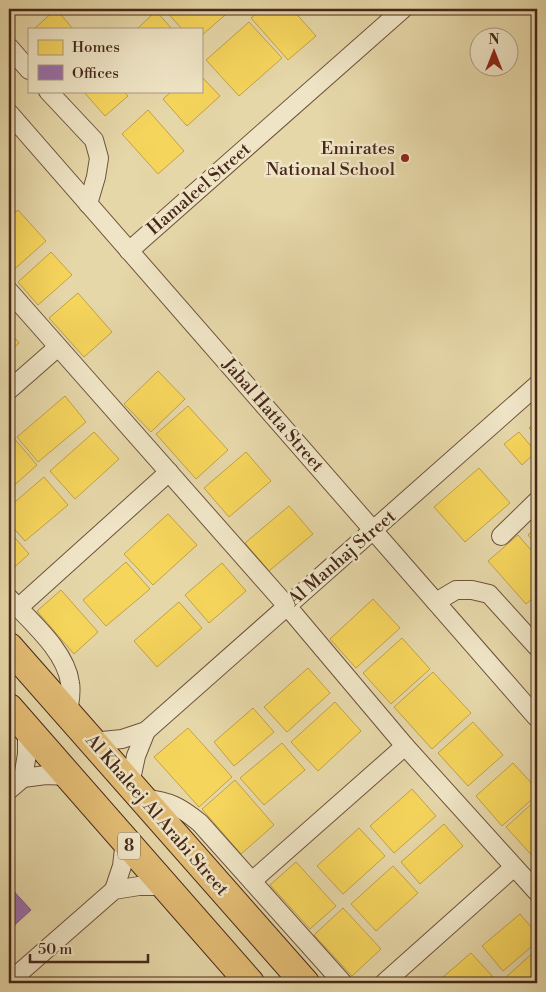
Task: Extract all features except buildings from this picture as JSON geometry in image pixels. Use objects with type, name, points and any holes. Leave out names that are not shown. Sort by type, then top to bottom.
[{"type":"highway","name":"Al Khaleej Al Arabi Street","points":[[9,646],[305,983]]},
{"type":"highway","name":"8","points":[[9,708],[250,983]]},
{"type":"street","name":"Hamaleel Street","points":[[129,251],[403,9]]},
{"type":"street","points":[[9,47],[28,69]]},
{"type":"street","points":[[49,92],[94,140],[99,158],[96,177],[88,204]]},
{"type":"street","name":"Jabal Hatta Street","points":[[9,113],[537,718]]},
{"type":"street","points":[[9,291],[287,606],[405,746],[537,892]]},
{"type":"street","points":[[9,390],[58,347]]},
{"type":"street","name":"Al Manhaj Street","points":[[92,742],[122,739],[146,731],[537,385]]},
{"type":"street","points":[[68,714],[70,683],[66,669],[55,648],[14,603],[169,472]]},
{"type":"street","points":[[501,536],[537,501]]},
{"type":"street","points":[[436,602],[456,590],[472,590],[489,594],[537,647]]},
{"type":"street","points":[[14,783],[27,754],[27,729]]},
{"type":"street","name":"Al Manhaj Street","points":[[136,791],[136,756],[146,731]]},
{"type":"street","name":"Al Khaleej Al Arabi Street","points":[[252,881],[405,746]]},
{"type":"street","points":[[14,783],[46,775],[69,776]]},
{"type":"street","points":[[136,791],[184,810],[200,823],[343,983]]},
{"type":"street","points":[[9,982],[114,890],[122,866],[125,840]]},
{"type":"street","points":[[384,983],[514,867]]},
{"type":"street","points":[[114,890],[139,886],[165,886]]},
{"type":"place","name":"Emirates National School","points":[[405,158]]}]
